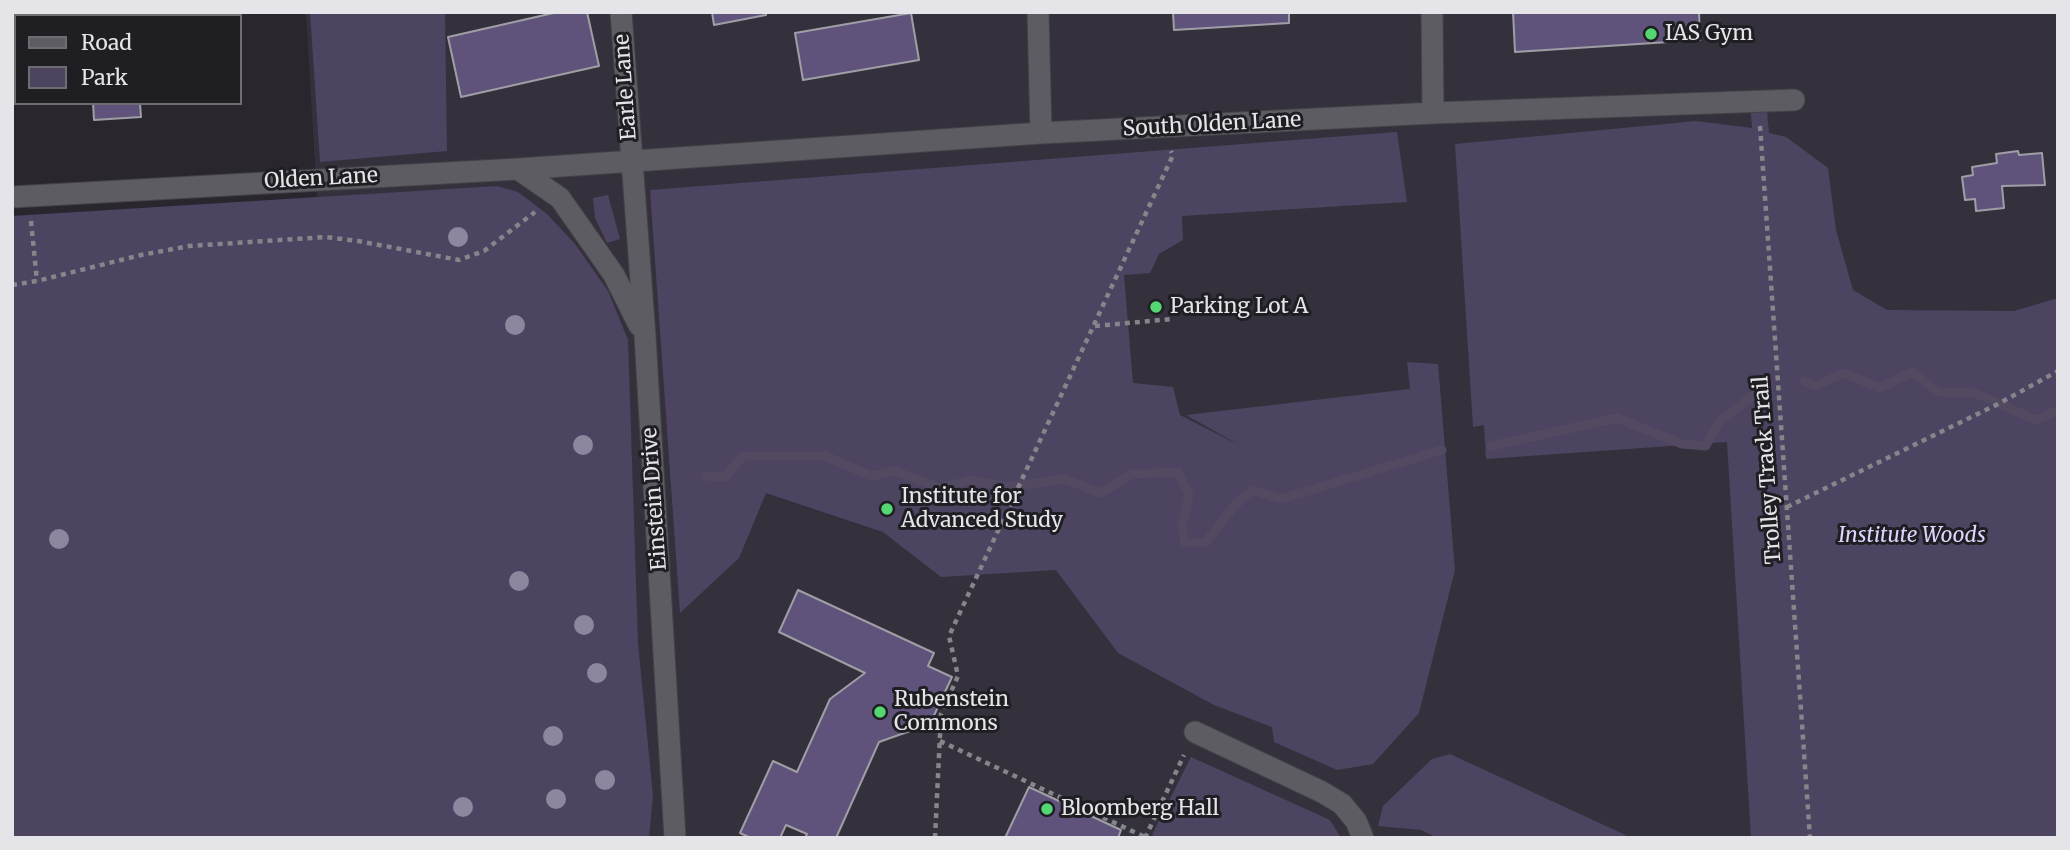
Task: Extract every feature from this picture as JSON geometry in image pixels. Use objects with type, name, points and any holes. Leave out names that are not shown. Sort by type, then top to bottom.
[{"type":"street","name":"Earle Lane","points":[[621,12],[630,161]]},
{"type":"street","points":[[1038,12],[1041,133]]},
{"type":"street","points":[[1432,12],[1433,113]]},
{"type":"street","name":"South Olden Lane","points":[[630,161],[1041,133],[1433,113],[1794,100]]},
{"type":"street","name":"Olden Lane","points":[[12,197],[630,161]]},
{"type":"street","name":"Einstein Drive","points":[[630,161],[645,336],[675,838]]},
{"type":"street","points":[[518,169],[560,198],[614,275],[645,336]]},
{"type":"street","points":[[1195,732],[1342,804],[1356,821],[1363,838]]},
{"type":"path","name":"Trolley Track Trail","points":[[1758,101],[1810,838]]},
{"type":"path","points":[[935,838],[941,714],[958,676],[950,636],[1173,155],[1164,128]]},
{"type":"path","points":[[12,285],[190,246],[326,237],[460,260],[484,251],[533,213],[560,198]]},
{"type":"path","points":[[31,221],[37,281]]},
{"type":"path","points":[[1094,326],[1172,319]]},
{"type":"path","points":[[1787,507],[2058,372]]},
{"type":"path","points":[[940,741],[1146,837],[1195,732]]},
{"type":"shaded area","name":"Institute for Advanced Study","points":[[306,12],[2058,12],[2058,359],[1788,420],[1761,259],[1793,838],[12,838],[12,217],[317,197]]},
{"type":"green space","points":[[310,12],[445,12],[447,151],[320,162]]},
{"type":"green space","name":"Institute Woods","points":[[1766,100],[1769,133],[1786,137],[1828,168],[1836,230],[1853,290],[1887,310],[2014,311],[2058,298],[2058,838],[1751,838],[1727,442],[1486,459],[1484,425],[1473,427],[1455,144],[1696,121],[1752,128],[1750,101]]},
{"type":"green space","points":[[1397,132],[1407,202],[1182,216],[1183,240],[1159,254],[1150,273],[1124,275],[1133,383],[1173,387],[1180,415],[1241,446],[1186,415],[1410,389],[1407,362],[1438,364],[1455,570],[1419,713],[1373,764],[1337,770],[1274,742],[1272,727],[1214,705],[1118,653],[1056,570],[941,577],[883,532],[766,493],[739,558],[680,613],[650,190]]},
{"type":"green space","points":[[497,186],[518,192],[547,214],[575,244],[608,291],[628,340],[638,643],[653,796],[649,838],[12,838],[12,216]]},
{"type":"green space","points":[[608,195],[620,239],[607,243],[595,218],[593,198]]},
{"type":"green space","points":[[1450,754],[1632,838],[1438,838],[1421,830],[1378,826],[1383,806],[1432,759]]},
{"type":"green space","points":[[1191,757],[1330,820],[1341,838],[1157,838],[1152,835]]},
{"type":"building","points":[[558,12],[587,12],[599,66],[461,97],[448,37]]},
{"type":"building","points":[[712,12],[766,12],[766,15],[714,25]]},
{"type":"building","points":[[1173,12],[1289,12],[1289,23],[1174,30]]},
{"type":"building","points":[[1513,12],[1699,12],[1700,40],[1515,52]]},
{"type":"building","points":[[911,13],[919,60],[803,80],[795,33]]},
{"type":"building","points":[[93,105],[140,105],[141,117],[94,120]]},
{"type":"building","points":[[2018,151],[2019,155],[2042,153],[2045,185],[2002,186],[2004,208],[1976,211],[1975,199],[1965,200],[1962,177],[1973,175],[1972,167],[1997,163],[1996,154]]},
{"type":"building","name":"Rubenstein Commons","points":[[798,590],[934,653],[928,666],[952,677],[930,724],[879,742],[836,838],[805,838],[807,834],[786,825],[780,838],[751,838],[740,833],[773,761],[797,772],[830,699],[865,673],[779,632]]},
{"type":"building","name":"Bloomberg Hall","points":[[1029,787],[1121,830],[1118,838],[1005,838]]},
{"type":"waterway","points":[[1804,381],[1815,386],[1844,373],[1880,388],[1912,372],[1938,392],[1975,393],[2036,420],[2058,410]]},
{"type":"waterway","points":[[1491,446],[1617,418],[1682,444],[1706,446],[1718,423],[1763,388]]},
{"type":"waterway","points":[[706,476],[725,477],[743,456],[825,456],[871,476],[894,471],[941,488],[970,480],[1006,487],[1065,479],[1100,493],[1133,474],[1178,472],[1189,495],[1182,526],[1185,543],[1206,542],[1234,506],[1253,490],[1281,499],[1442,450]]},
{"type":"place","name":"IAS Gym","points":[[1651,34]]},
{"type":"place","name":"Parking Lot A","points":[[1156,307]]},
{"type":"place","name":"Institute for Advanced Study","points":[[887,509]]},
{"type":"place","name":"Rubenstein Commons","points":[[880,712]]},
{"type":"place","name":"Bloomberg Hall","points":[[1047,809]]}]
